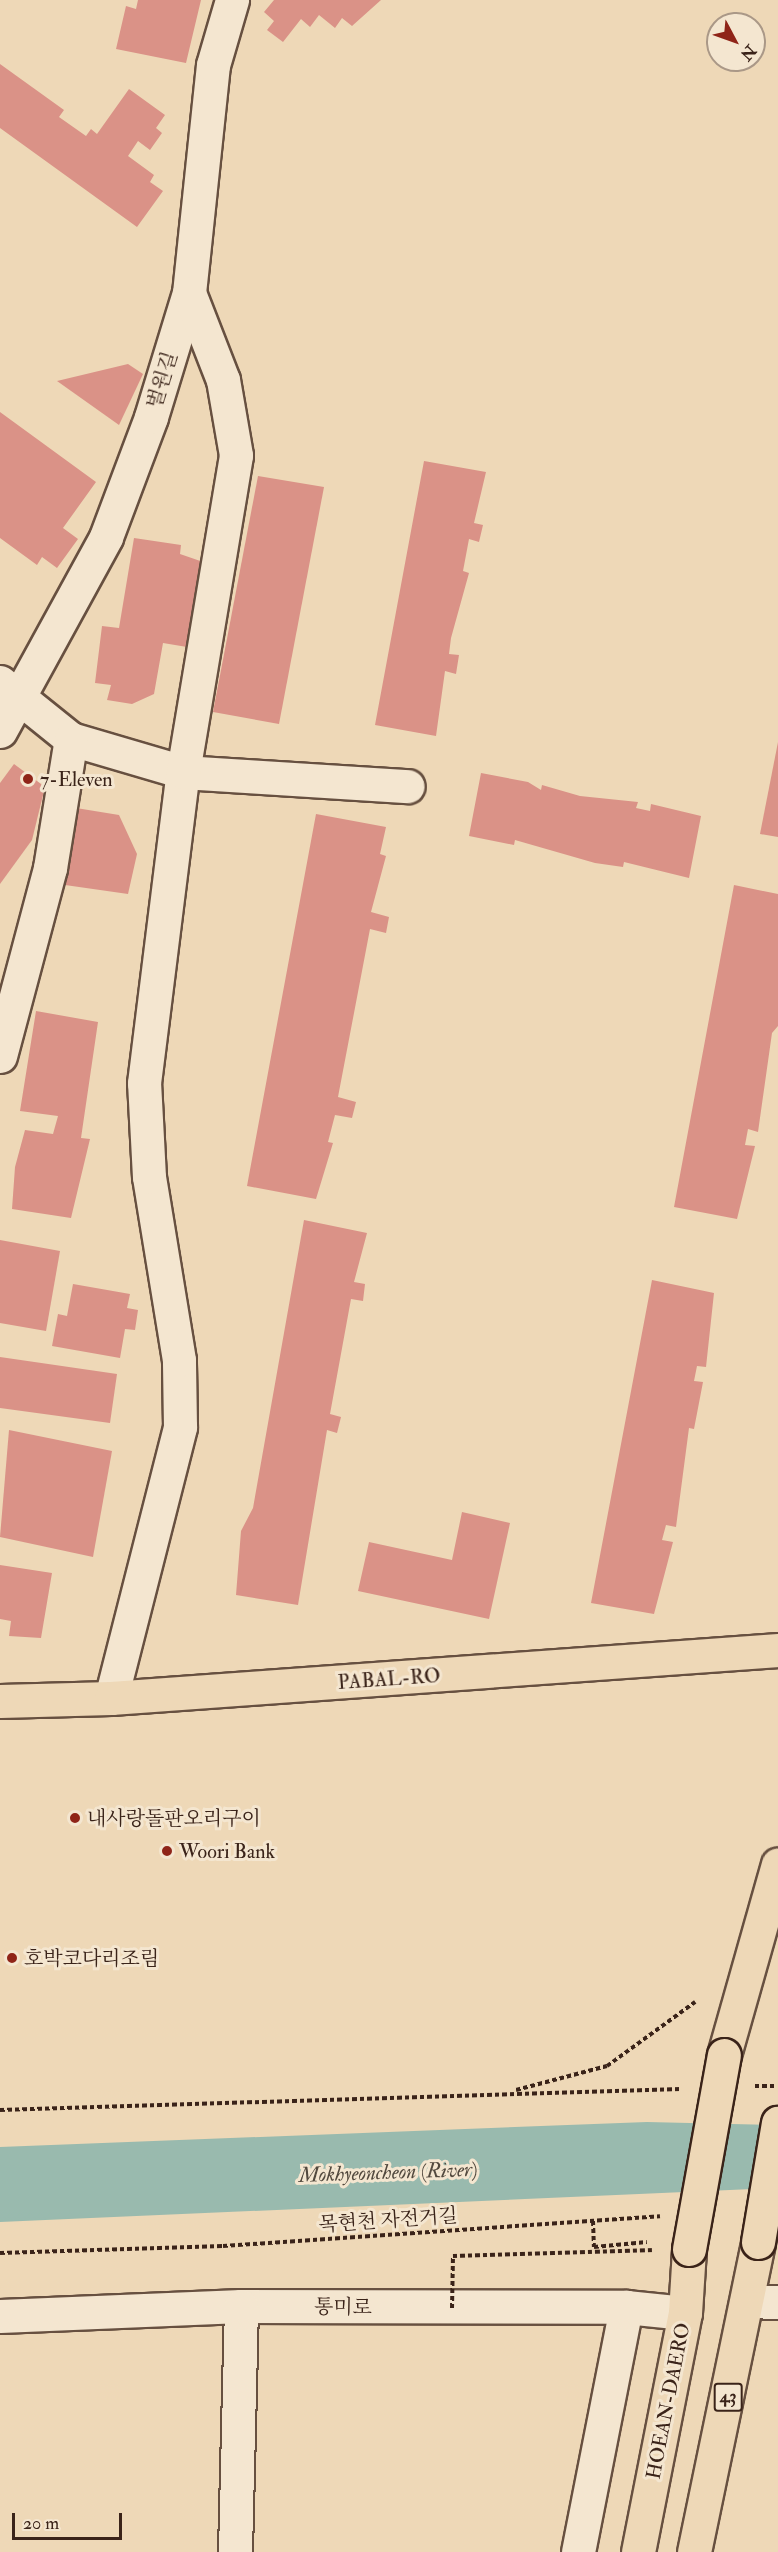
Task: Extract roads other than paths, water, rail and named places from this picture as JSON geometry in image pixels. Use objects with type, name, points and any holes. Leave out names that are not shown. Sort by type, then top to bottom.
[{"type":"main road","name":"PABAL-RO","points":[[0,1701],[111,1698],[778,1650]]},
{"type":"main road","name":"HOEAN-DAERO","points":[[638,2552],[685,2313],[676,2250],[724,2055],[778,1864]]},
{"type":"main road","name":"43","points":[[694,2552],[763,2302],[758,2242],[778,2123]]},
{"type":"street","name":"벌원길","points":[[0,731],[11,691],[106,537],[189,293],[213,65],[232,0]]},
{"type":"street","points":[[111,1698],[180,1427],[179,1360],[149,1177],[144,1083],[183,772],[236,454],[222,380],[189,293]]},
{"type":"street","points":[[11,691],[71,739],[183,772],[408,786]]},
{"type":"street","points":[[0,1056],[50,868],[71,739]]},
{"type":"street","points":[[235,2552],[241,2306]]},
{"type":"street","name":"통미로","points":[[0,2316],[241,2306],[626,2307],[685,2313]]},
{"type":"street","points":[[578,2552],[626,2307]]},
{"type":"water","name":"Mokhyeoncheon (River)","points":[[647,2122],[778,2125],[778,2188],[0,2222],[0,2147]]},
{"type":"place","name":"7-Eleven","points":[[28,779]]},
{"type":"place","name":"내사랑돌판오리구이","points":[[75,1818]]},
{"type":"place","name":"Woori Bank","points":[[167,1851]]},
{"type":"place","name":"호박코다리조림","points":[[12,1958]]}]
